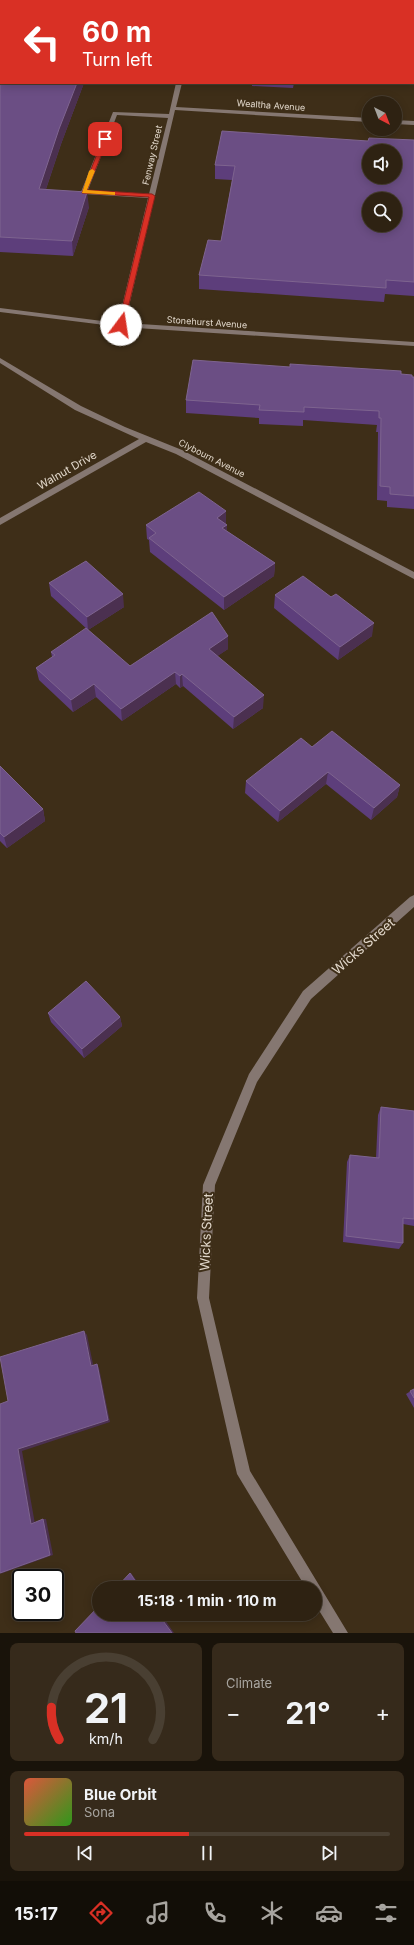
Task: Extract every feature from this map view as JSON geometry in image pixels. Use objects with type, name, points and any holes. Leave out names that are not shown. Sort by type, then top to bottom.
[{"type":"street","name":"Fenway Street","points":[[121,325],[179,84]]},
{"type":"street","name":"Wealtha Avenue","points":[[172,108],[362,120]]},
{"type":"street","points":[[152,196],[84,192],[115,113],[170,116]]},
{"type":"street","points":[[402,122],[414,123]]},
{"type":"street","name":"Stonehurst Avenue","points":[[0,310],[121,325],[414,344]]},
{"type":"street","name":"Clybourn Avenue","points":[[0,360],[78,408],[122,429],[179,452],[414,576]]},
{"type":"street","name":"Walnut Drive","points":[[0,522],[146,438]]},
{"type":"street","name":"Wicks Street","points":[[309,1581],[244,1474],[203,1298],[209,1185],[253,1078],[307,995],[414,900]]},
{"type":"street","name":"Wicks Street","points":[[322,1602],[342,1633]]},
{"type":"building","points":[[0,84],[77,84],[59,129],[39,189],[87,192],[72,241],[0,237]]},
{"type":"building","points":[[222,131],[368,141],[369,138],[414,140],[414,282],[386,280],[386,288],[199,275],[208,240],[221,241],[235,166],[215,165]]},
{"type":"building","points":[[193,360],[290,367],[290,364],[401,371],[401,374],[412,375],[412,377],[414,377],[414,496],[390,494],[390,487],[380,486],[381,418],[379,418],[379,411],[304,407],[304,412],[259,410],[260,405],[186,400]]},
{"type":"building","points":[[199,492],[226,511],[217,518],[227,525],[222,528],[275,563],[224,597],[149,538],[156,533],[146,525]]},
{"type":"building","points":[[86,561],[123,594],[87,617],[49,583]]},
{"type":"building","points":[[303,576],[331,597],[336,594],[374,623],[340,647],[275,595]]},
{"type":"building","points":[[212,612],[228,636],[209,649],[264,695],[234,717],[182,674],[180,676],[175,672],[121,709],[94,684],[71,700],[36,668],[55,655],[51,652],[86,628],[130,666]]},
{"type":"building","points":[[332,731],[400,785],[374,808],[328,772],[280,811],[246,781],[301,738],[312,747]]},
{"type":"building","points":[[0,766],[43,809],[4,837],[0,833]]},
{"type":"building","points":[[86,981],[120,1017],[82,1049],[48,1013]]},
{"type":"building","points":[[381,1107],[414,1111],[414,1219],[403,1218],[403,1243],[346,1236],[350,1155],[379,1158]]},
{"type":"building","points":[[84,1331],[91,1366],[97,1364],[108,1420],[18,1449],[31,1524],[43,1519],[50,1555],[0,1573],[0,1404],[8,1401],[0,1357]]},
{"type":"building","points":[[414,1389],[414,1398],[410,1391]]},
{"type":"building","points":[[130,1573],[135,1581],[123,1581]]},
{"type":"building","points":[[92,1613],[92,1621],[163,1621],[172,1633],[76,1633],[75,1631]]},
{"type":"slow traffic","points":[[92,171],[84,192],[113,193]]},
{"type":"route","points":[[105,139],[84,192],[152,196],[121,325]]}]
